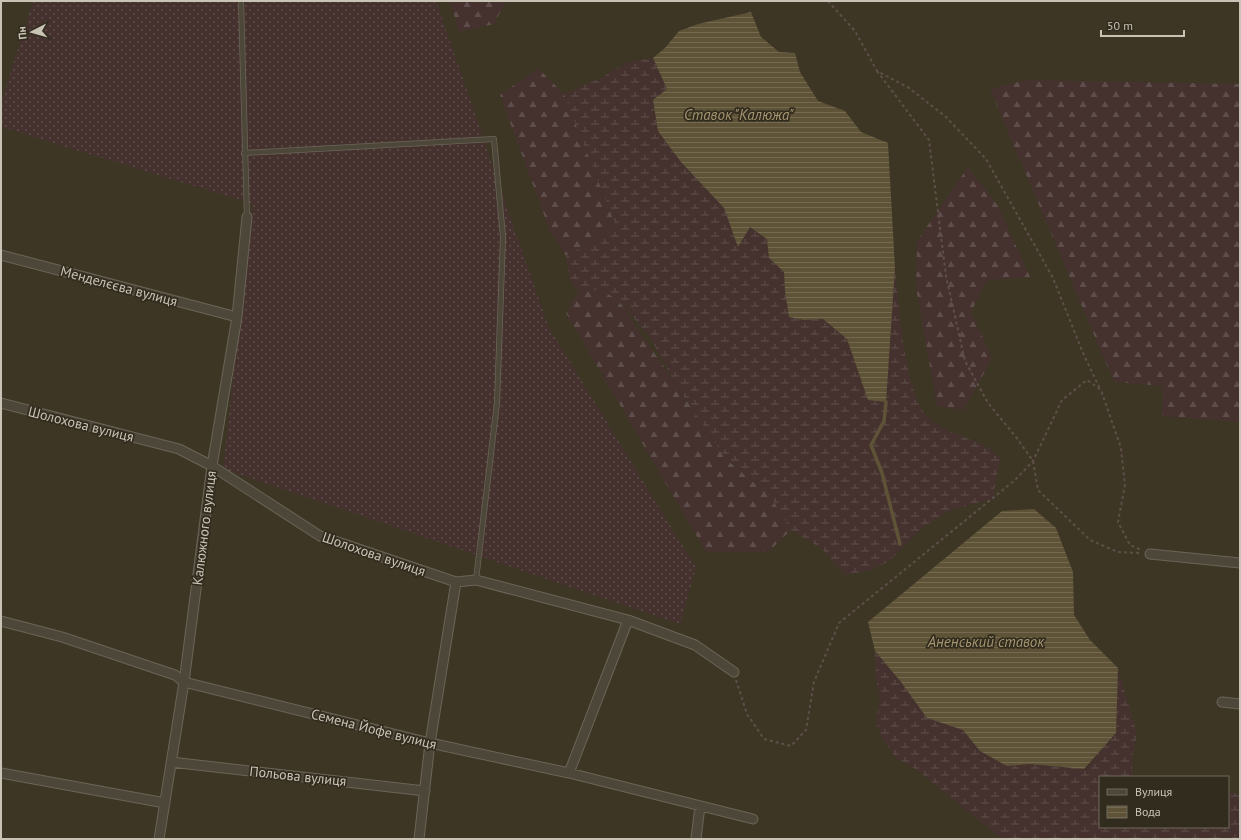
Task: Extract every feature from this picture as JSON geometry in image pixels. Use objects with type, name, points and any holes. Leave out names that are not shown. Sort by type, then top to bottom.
[{"type":"street","name":"Калюжного вулиця","points":[[159,839],[184,682],[212,466],[237,317],[247,217]]},
{"type":"street","name":"Менделєєва вулиця","points":[[1,255],[237,317]]},
{"type":"street","name":"Шолохова вулиця","points":[[1,403],[179,449],[212,466],[320,536],[456,582],[476,580],[628,620],[695,645],[734,672]]},
{"type":"street","points":[[1150,554],[1240,563]]},
{"type":"street","points":[[419,839],[430,743],[456,582]]},
{"type":"street","points":[[569,773],[628,620]]},
{"type":"street","name":"Семена Йофе вулиця","points":[[1,621],[62,637],[175,675],[184,682],[430,743],[569,773],[753,819]]},
{"type":"street","points":[[1222,702],[1240,704]]},
{"type":"street","name":"Польова вулиця","points":[[171,762],[425,791]]},
{"type":"street","points":[[1,773],[165,803]]},
{"type":"street","points":[[696,839],[700,806]]},
{"type":"lane","points":[[241,1],[244,153],[247,217]]},
{"type":"lane","points":[[244,153],[494,139],[503,237],[497,403],[476,580]]},
{"type":"path","points":[[828,1],[855,31],[877,71],[929,140],[946,276],[965,360],[988,403],[1016,437],[1033,461],[1038,490],[1090,540],[1118,552],[1150,554]]},
{"type":"path","points":[[877,71],[909,88],[946,117],[986,159],[1053,278],[1083,353],[1101,390],[1121,448],[1125,484],[1118,522],[1130,545],[1150,554]]},
{"type":"path","points":[[734,672],[747,714],[764,739],[791,746],[806,730],[814,682],[839,623],[1015,480],[1033,461],[1062,400],[1087,380],[1101,390]]},
{"type":"green space","points":[[33,1],[436,1],[548,326],[696,568],[680,624],[223,469],[253,204],[1,127],[1,103]]},
{"type":"green space","points":[[450,1],[506,1],[494,24],[459,32]]},
{"type":"green space","points":[[653,58],[667,89],[681,162],[724,208],[738,246],[750,227],[767,239],[769,258],[784,272],[785,291],[804,320],[823,318],[847,339],[869,400],[886,402],[895,268],[904,346],[913,387],[919,404],[927,416],[939,426],[983,445],[1000,458],[993,498],[949,511],[923,527],[888,562],[870,570],[845,575],[822,549],[791,530],[771,497],[726,459],[675,383],[650,337],[619,301],[602,290],[578,292],[569,277],[566,256],[617,228],[564,94],[601,78],[628,62]]},
{"type":"green space","points":[[538,68],[564,94],[617,229],[566,256],[550,231],[500,95]]},
{"type":"green space","points":[[1026,80],[1240,84],[1240,422],[1162,416],[1163,386],[1114,382],[990,89]]},
{"type":"green space","points":[[968,167],[998,206],[1030,277],[987,280],[971,312],[992,358],[964,410],[937,406],[916,288],[917,241]]},
{"type":"green space","points":[[602,290],[619,301],[726,459],[771,497],[791,530],[768,552],[706,552],[566,313],[578,292]]},
{"type":"green space","points":[[875,651],[901,682],[927,718],[963,730],[980,751],[1007,766],[1030,764],[1084,769],[1116,733],[1118,668],[1137,734],[1132,756],[1133,776],[1099,776],[1099,828],[1229,828],[1229,791],[1240,795],[1240,839],[1002,839],[917,770],[896,758],[883,740],[876,722],[880,695],[876,680]]},
{"type":"water","name":"Ставок \"Калюжа\"","points":[[751,12],[761,37],[779,52],[795,53],[800,72],[818,101],[845,111],[861,132],[888,143],[895,268],[886,402],[868,400],[847,339],[823,319],[804,320],[789,317],[784,272],[769,258],[767,239],[750,227],[738,247],[724,208],[681,162],[658,131],[653,100],[667,89],[653,58],[665,48],[679,31],[698,24]]},
{"type":"water","name":"Аненський ставок","points":[[1034,509],[1056,528],[1073,572],[1074,615],[1090,640],[1118,668],[1116,733],[1084,769],[1030,764],[1007,766],[980,751],[963,730],[927,718],[901,682],[875,651],[868,622],[1002,511]]},
{"type":"waterway","points":[[886,402],[884,421],[871,445],[882,473],[900,544]]}]
